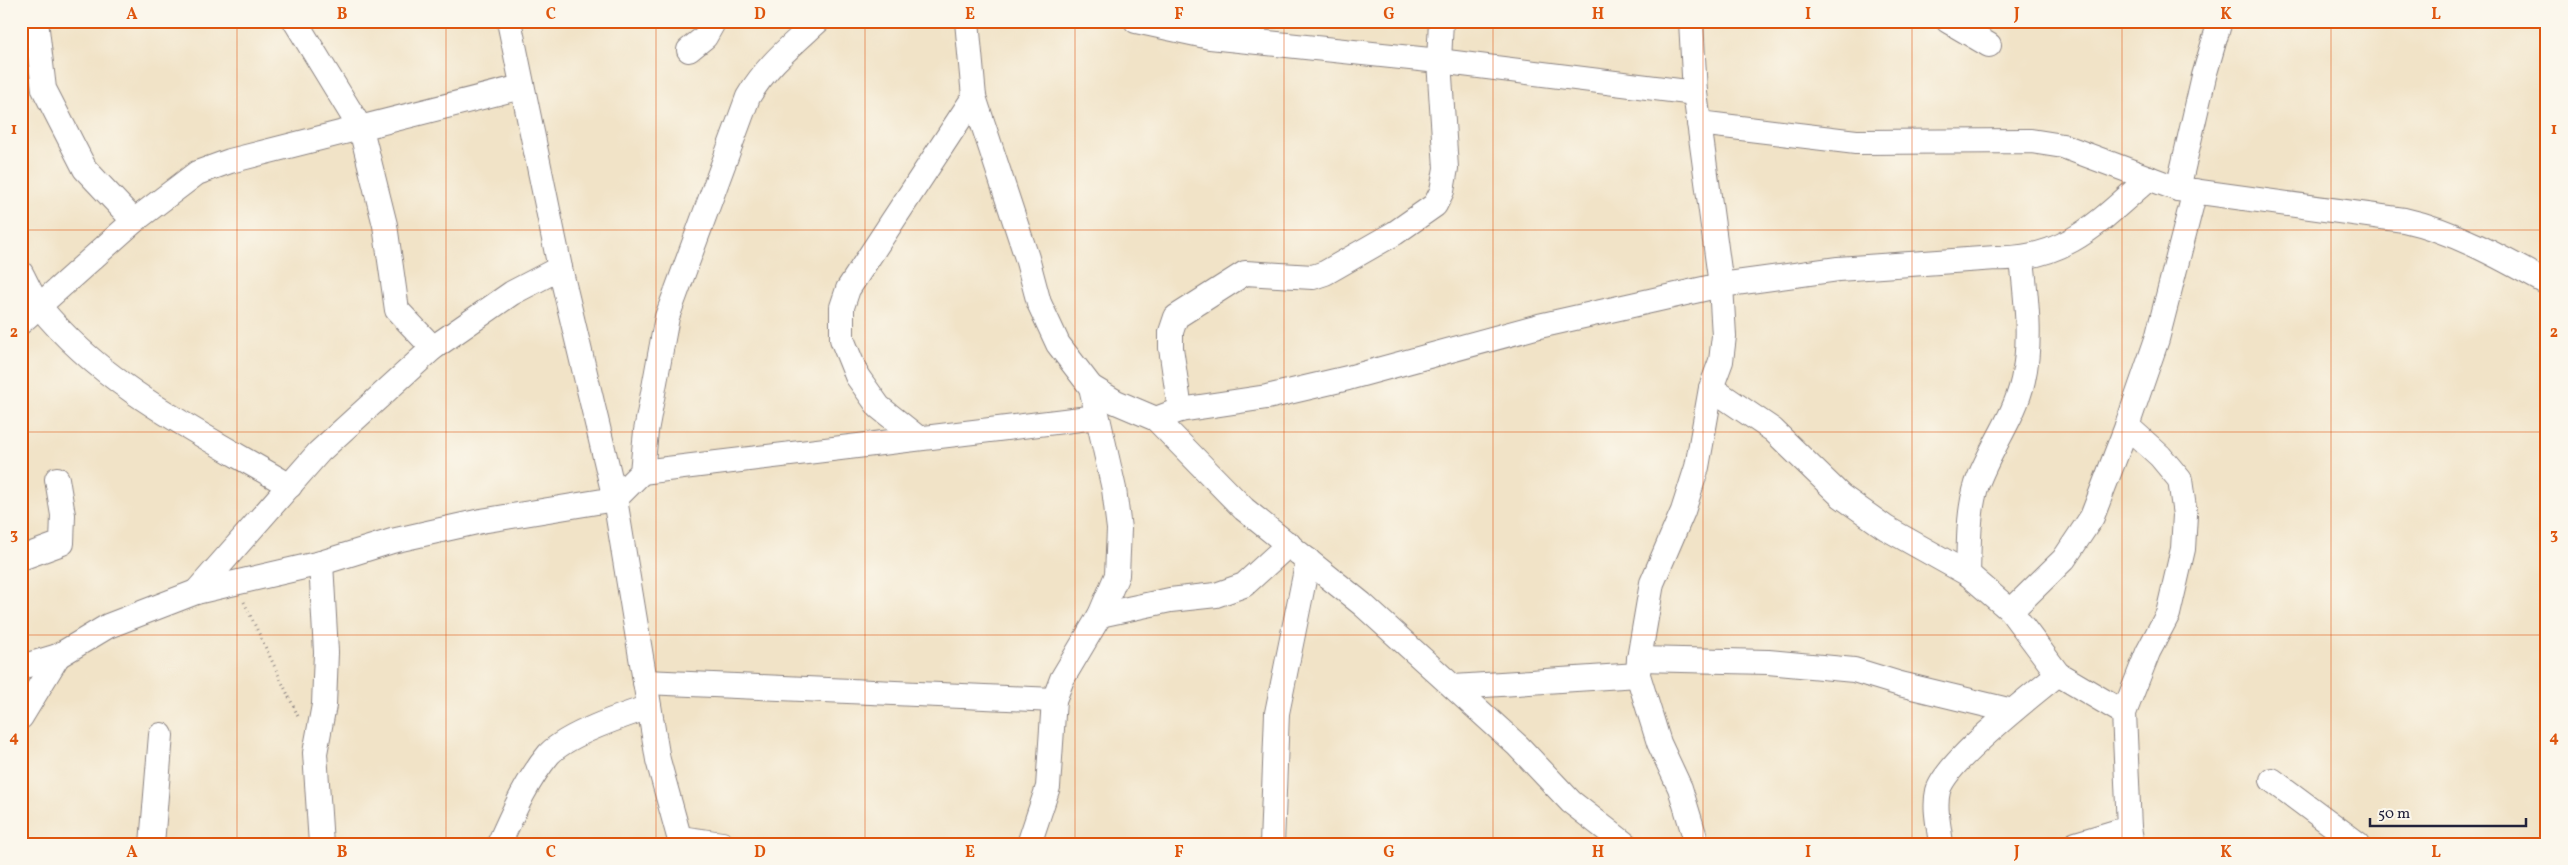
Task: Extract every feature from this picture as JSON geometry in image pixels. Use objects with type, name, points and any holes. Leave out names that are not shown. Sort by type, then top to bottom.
[{"type":"street","points":[[36,21],[44,89],[85,169],[134,222]]},
{"type":"street","points":[[295,21],[361,129],[385,225],[397,310],[433,348]]},
{"type":"street","points":[[509,21],[521,87],[560,268],[615,498],[658,760],[680,841],[722,844]]},
{"type":"street","points":[[689,50],[705,38],[714,21]]},
{"type":"street","points":[[642,472],[646,431],[667,317],[705,217],[736,125],[760,77],[818,21]]},
{"type":"street","points":[[967,21],[974,97],[1039,303],[1058,344],[1091,387],[1116,402],[1156,419],[1244,509],[1362,604],[1518,746],[1571,802],[1625,844]]},
{"type":"street","points":[[1136,21],[1695,93]]},
{"type":"street","points":[[1180,410],[1170,332],[1176,317],[1245,273],[1255,272],[1313,277],[1325,273],[1395,233],[1435,205],[1442,191],[1446,168],[1439,61],[1441,21]]},
{"type":"street","points":[[1692,21],[1695,93],[1721,285],[1724,336],[1721,361],[1711,388],[1697,467],[1683,511],[1652,583],[1638,667],[1659,743],[1680,788],[1697,844]]},
{"type":"street","points":[[1948,21],[1989,46]]},
{"type":"street","points":[[2011,611],[2064,559],[2092,517],[2127,426],[2157,339],[2187,190],[2204,76],[2220,21]]},
{"type":"street","points":[[21,322],[134,222],[197,173],[230,160],[361,129],[521,87]]},
{"type":"street","points":[[918,438],[879,407],[857,376],[842,339],[842,307],[848,289],[974,97]]},
{"type":"street","points":[[1699,123],[1856,142],[2031,141],[2063,146],[2187,190],[2404,220],[2431,226],[2519,267],[2547,283]]},
{"type":"street","points":[[1156,419],[1180,410],[1267,397],[1348,378],[1539,326],[1721,285],[1838,269],[1996,258],[2022,259],[2068,243],[2088,232],[2149,178]]},
{"type":"street","points":[[1968,574],[1970,520],[1977,484],[2011,414],[2023,380],[2029,328],[2022,259]]},
{"type":"street","points":[[196,592],[319,452],[433,348],[512,293],[560,268]]},
{"type":"street","points":[[21,273],[38,305],[82,354],[135,394],[290,486]]},
{"type":"street","points":[[1029,844],[1048,787],[1054,700],[1062,680],[1100,615],[1117,576],[1119,528],[1114,489],[1091,387]]},
{"type":"street","points":[[1711,388],[1773,430],[1848,501],[1886,528],[1968,574],[2011,611],[2058,674],[2124,713]]},
{"type":"street","points":[[21,667],[58,656],[108,626],[196,592],[321,563],[401,539],[481,521],[615,498],[642,472],[1097,417]]},
{"type":"street","points":[[2076,844],[2130,836],[2124,713],[2148,652],[2168,614],[2183,549],[2185,515],[2180,480],[2160,456],[2127,426]]},
{"type":"street","points":[[21,558],[62,543],[63,515],[57,479]]},
{"type":"street","points":[[1100,615],[1170,600],[1216,595],[1244,585],[1289,544]]},
{"type":"street","points":[[1272,844],[1277,713],[1308,560]]},
{"type":"street","points":[[321,563],[326,652],[324,705],[315,753],[321,844]]},
{"type":"street","points":[[21,717],[58,656]]},
{"type":"street","points":[[1454,686],[1638,667],[1768,662],[1854,670],[1900,684],[2012,711]]},
{"type":"street","points":[[1941,844],[1936,805],[1939,788],[1947,773],[2012,711],[2058,674]]},
{"type":"street","points":[[645,682],[1054,700]]},
{"type":"street","points":[[499,844],[518,800],[550,753],[588,729],[649,707]]},
{"type":"street","points":[[152,844],[161,735]]},
{"type":"street","points":[[2272,780],[2358,844]]},
{"type":"path","points":[[234,583],[300,720]]}]
